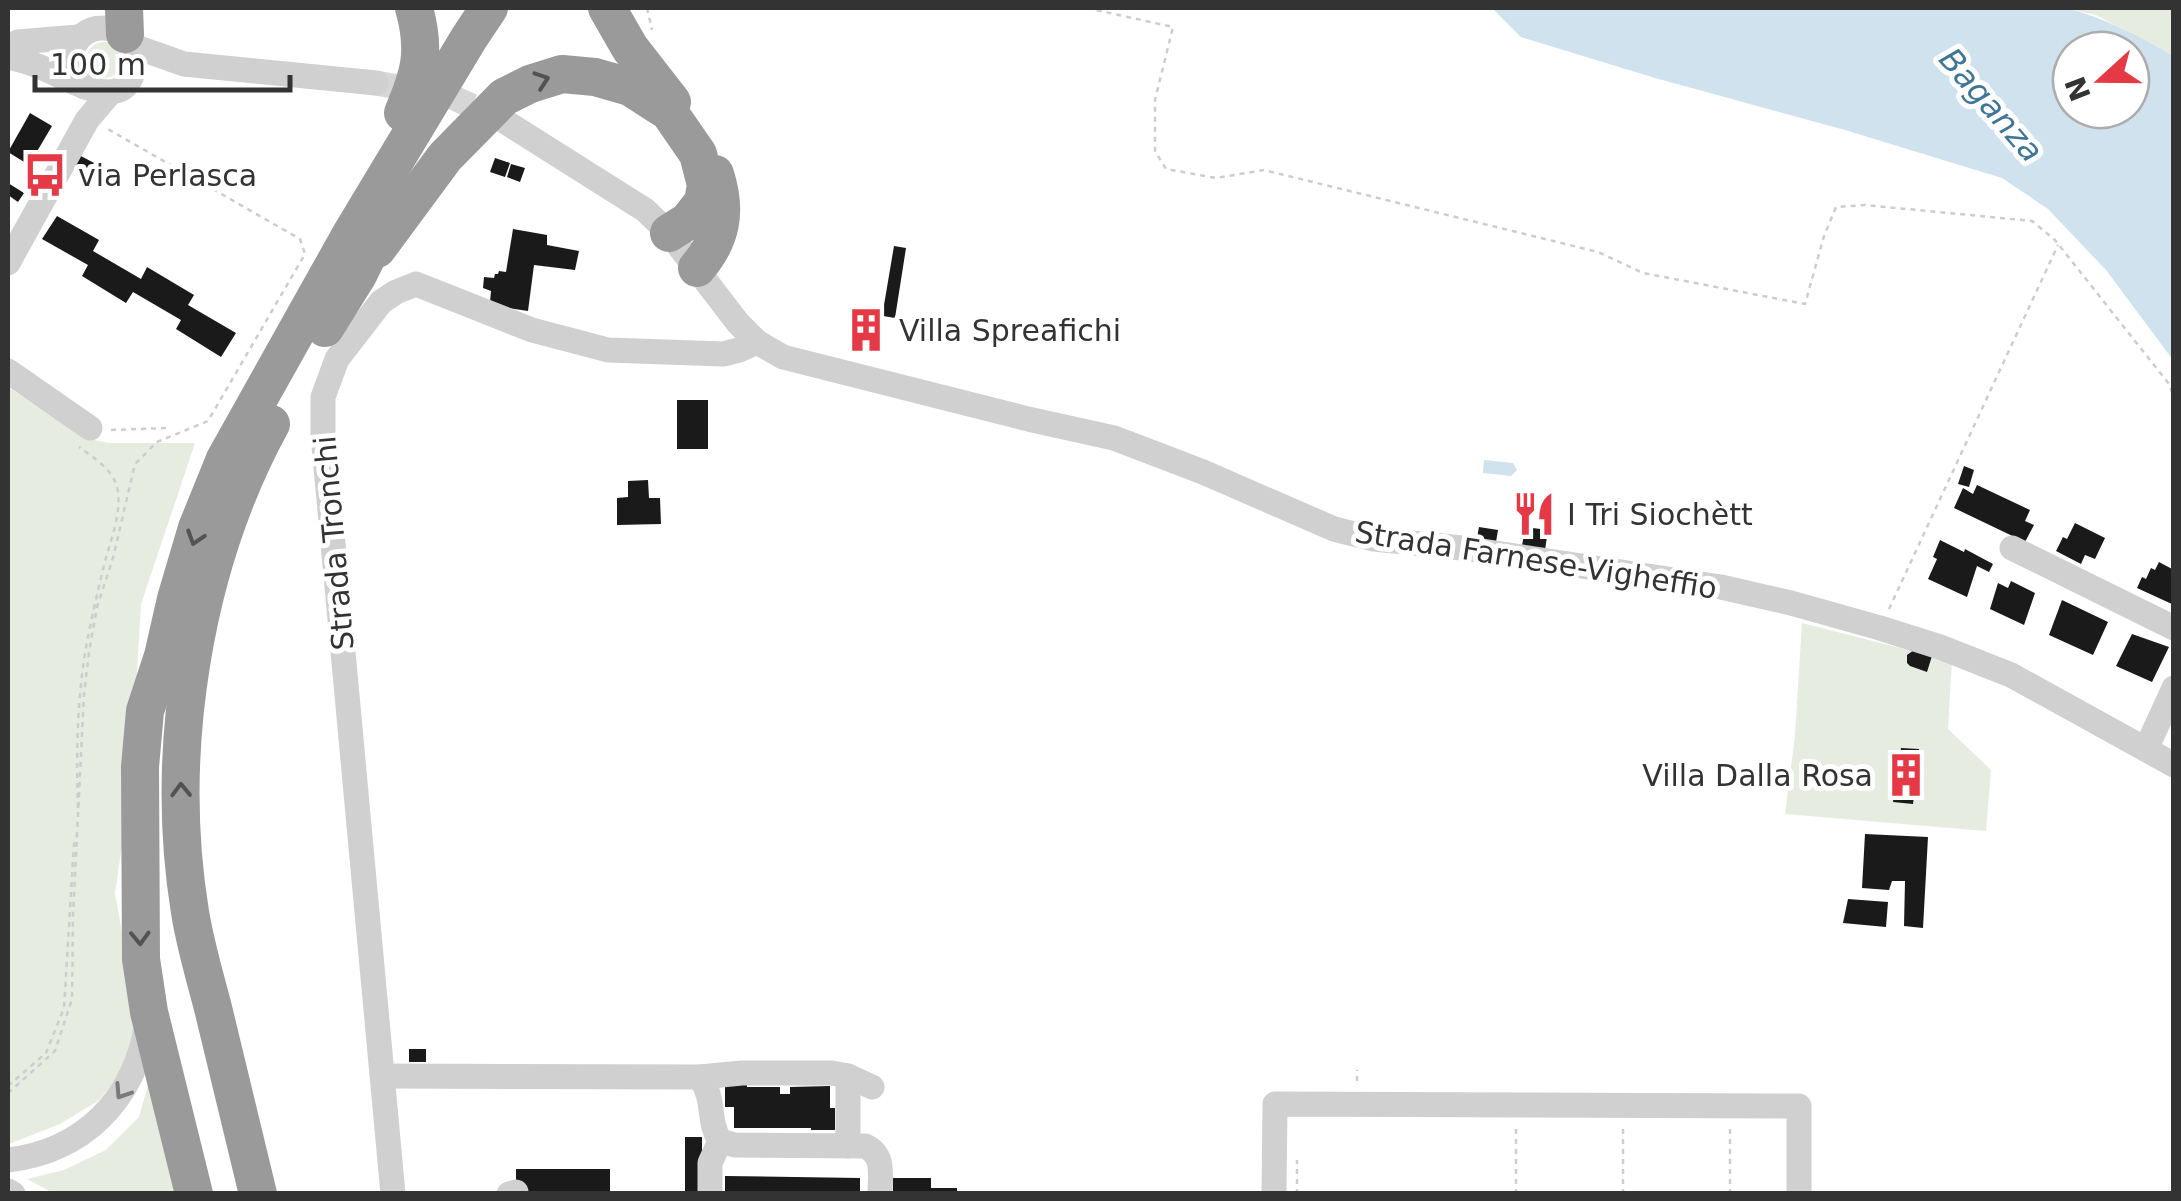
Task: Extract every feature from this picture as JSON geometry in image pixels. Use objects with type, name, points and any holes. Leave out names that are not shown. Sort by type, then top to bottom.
[{"type":"highway","points":[[351,234],[373,170],[404,112],[420,69],[421,35],[414,8]]},
{"type":"highway","points":[[194,1194],[146,1000],[140,940],[144,710],[198,528],[226,459],[351,234],[490,8]]},
{"type":"highway","points":[[358,275],[437,132],[515,8]]},
{"type":"highway","points":[[607,8],[630,48],[706,148],[718,181],[722,214],[718,234],[712,250],[697,268]]},
{"type":"highway","points":[[258,1194],[190,914],[182,845],[180,774],[188,686],[204,598],[228,520],[260,446],[358,275],[445,157],[504,97],[562,74],[595,77],[630,86],[669,112],[698,154],[706,186],[703,202],[688,221],[669,234]]},
{"type":"highway","points":[[168,634],[155,745],[157,855],[172,946],[232,1194]]},
{"type":"street","points":[[87,120],[71,54],[112,27]]},
{"type":"street","points":[[8,263],[87,120],[136,67],[112,27]]},
{"type":"street","points":[[11,47],[112,27],[184,64]]},
{"type":"street","points":[[11,47],[78,78],[93,92],[120,86],[156,69],[184,64],[376,83]]},
{"type":"street","name":"Strada Farnese-Vigheffio","points":[[501,119],[645,210],[697,268],[738,323],[757,342],[783,357],[1114,438],[1334,529],[1374,539],[1462,548],[1721,587],[1880,628],[2012,675],[2174,765]]},
{"type":"street","name":"Strada Tronchi","points":[[393,1194],[323,435],[323,396],[337,359],[381,302],[416,284],[532,330],[608,350],[723,354],[757,342]]},
{"type":"street","points":[[8,371],[84,437]]},
{"type":"street","points":[[2012,548],[2174,628]]},
{"type":"street","points":[[2146,749],[2174,688]]},
{"type":"street","points":[[8,1160],[58,1148],[108,1110],[128,1084],[137,1063],[147,1026],[146,1000]]},
{"type":"street","points":[[382,1076],[832,1073],[860,1082],[848,1146]]},
{"type":"street","points":[[700,1076],[709,1092],[714,1130],[720,1141],[735,1146],[865,1146],[879,1156],[880,1194]]},
{"type":"street","points":[[1274,1194],[1275,1104],[1336,1104],[1800,1106],[1799,1194]]},
{"type":"street","points":[[710,1194],[710,1164],[720,1141]]},
{"type":"path","points":[[647,8],[653,34]]},
{"type":"path","points":[[1087,8],[1173,27],[1155,100],[1155,152],[1166,169],[1216,178],[1264,170],[1598,252],[1644,272],[1805,304],[1836,208],[1865,206],[2032,221],[2058,245],[2169,384],[2174,398]]},
{"type":"path","points":[[8,1093],[55,1051],[72,999],[84,694],[96,607],[113,558],[135,464],[157,442],[208,421],[305,254],[300,239],[87,120]]},
{"type":"path","points":[[1880,628],[2058,245]]},
{"type":"path","points":[[8,1086],[46,1053],[64,1008],[78,831],[80,685],[119,494],[114,479],[84,437],[105,430],[168,428]]},
{"type":"path","points":[[1516,1126],[1516,1194]]},
{"type":"path","points":[[1623,1126],[1623,1194]]},
{"type":"path","points":[[1730,1127],[1730,1194]]},
{"type":"shaded area","points":[[2065,8],[2173,8],[2173,56],[2151,44],[2151,30],[2124,30],[2096,15]]},
{"type":"shaded area","points":[[104,42],[117,47],[122,60],[117,73],[104,78],[91,73],[86,60],[91,47]]},
{"type":"shaded area","points":[[8,387],[85,438],[109,443],[195,443],[141,604],[130,791],[115,893],[138,1024],[128,1066],[98,1101],[60,1124],[9,1144]]},
{"type":"shaded area","points":[[1802,623],[1952,661],[1948,729],[1991,770],[1986,831],[1785,814],[1795,736]]},
{"type":"shaded area","points":[[150,1078],[178,1193],[53,1193],[27,1179],[64,1170],[106,1150],[139,1117]]},
{"type":"water","name":"Baganza","points":[[1492,8],[2065,8],[2125,30],[2051,30],[2051,130],[2151,130],[2151,44],[2173,56],[2173,360],[2106,270],[2048,209],[2002,178],[1521,37]]},
{"type":"water","points":[[1484,460],[1513,463],[1517,470],[1511,476],[1483,473]]},
{"type":"building","points":[[30,113],[52,126],[29,165],[8,152]]},
{"type":"building","points":[[77,154],[98,165],[90,178],[70,167]]},
{"type":"building","points":[[495,158],[510,163],[505,177],[490,172]]},
{"type":"building","points":[[511,164],[525,168],[520,182],[507,177]]},
{"type":"building","points":[[8,183],[24,193],[18,202],[8,195]]},
{"type":"building","points":[[57,216],[99,240],[93,251],[141,279],[147,267],[194,295],[188,305],[236,333],[221,357],[176,329],[181,320],[133,292],[126,303],[82,276],[88,265],[42,239]]},
{"type":"building","points":[[513,229],[547,235],[547,245],[579,251],[575,270],[534,265],[528,311],[495,306],[490,302],[491,291],[483,288],[484,277],[494,278],[499,271],[506,272]]},
{"type":"building","points":[[894,246],[906,248],[895,318],[883,316],[876,349],[850,343],[857,305],[883,311]]},
{"type":"building","points":[[677,400],[708,400],[708,449],[677,449]]},
{"type":"building","points":[[1964,466],[1974,470],[1969,487],[1958,484]]},
{"type":"building","points":[[648,480],[649,498],[660,498],[661,524],[617,525],[617,498],[628,497],[628,481]]},
{"type":"building","points":[[1977,485],[2030,510],[2025,521],[2034,525],[2025,542],[1954,508],[1963,488],[1973,494]]},
{"type":"building","points":[[2075,523],[2105,538],[2095,559],[2085,555],[2081,564],[2056,551]]},
{"type":"building","points":[[1479,527],[1498,530],[1496,542],[1477,538]]},
{"type":"building","points":[[1525,527],[1548,530],[1545,550],[1522,546]]},
{"type":"building","points":[[1940,540],[1993,564],[1989,572],[1977,566],[1967,597],[1928,579]]},
{"type":"building","points":[[2159,562],[2174,570],[2174,605],[2137,588],[2142,577],[2146,579]]},
{"type":"building","points":[[2011,581],[2035,593],[2024,625],[1990,609],[1998,583],[2008,588]]},
{"type":"building","points":[[2062,600],[2108,622],[2093,655],[2049,635]]},
{"type":"building","points":[[2132,634],[2169,647],[2152,682],[2116,666]]},
{"type":"building","points":[[1914,650],[1932,656],[1927,672],[1907,663],[1907,655]]},
{"type":"building","name":"Villa Dalla Rosa","points":[[1901,748],[1919,749],[1918,757],[1924,758],[1920,795],[1914,795],[1913,804],[1893,802],[1894,793],[1888,793],[1892,754],[1900,755]]},
{"type":"building","points":[[1865,834],[1928,837],[1923,928],[1904,926],[1905,881],[1892,881],[1889,890],[1862,888]]},
{"type":"building","points":[[1848,899],[1888,902],[1886,927],[1843,923]]},
{"type":"building","points":[[409,1049],[426,1049],[426,1062],[409,1062]]},
{"type":"building","points":[[725,1083],[780,1087],[780,1094],[790,1094],[790,1087],[830,1086],[835,1130],[734,1128],[734,1107],[725,1107]]},
{"type":"building","points":[[685,1137],[702,1137],[702,1194],[685,1194]]},
{"type":"building","points":[[516,1169],[610,1169],[610,1194],[516,1194]]},
{"type":"building","points":[[725,1176],[860,1178],[860,1194],[725,1194]]},
{"type":"building","points":[[893,1178],[931,1178],[931,1188],[957,1188],[957,1194],[893,1194]]},
{"type":"tunnel","points":[[376,83],[452,97],[500,119]]},
{"type":"place","name":"via Perlasca","points":[[45,175]]},
{"type":"place","name":"Villa Spreafichi","points":[[866,330]]},
{"type":"place","name":"I Tri Siochètt","points":[[1534,514]]},
{"type":"place","name":"Villa Dalla Rosa","points":[[1906,775]]}]
